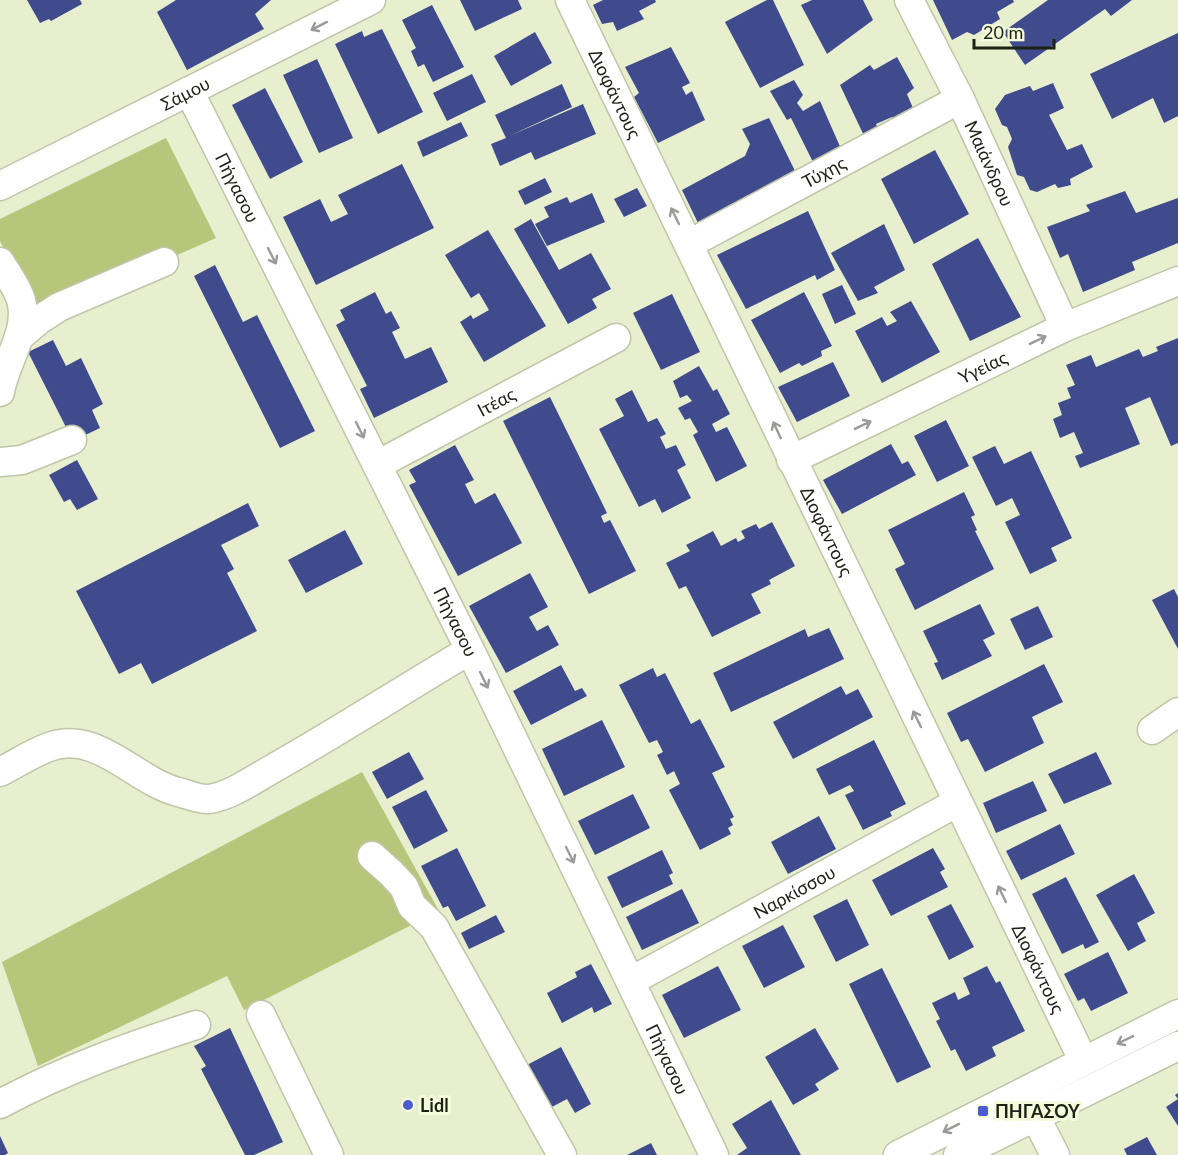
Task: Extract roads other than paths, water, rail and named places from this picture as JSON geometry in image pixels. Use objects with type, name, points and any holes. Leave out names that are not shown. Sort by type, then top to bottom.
[{"type":"street","name":"Σάμου","points":[[0,186],[371,0]]},
{"type":"street","name":"Διοφάντους","points":[[570,0],[1083,1060]]},
{"type":"street","name":"Μαιάνδρου","points":[[909,0],[960,99],[1065,327]]},
{"type":"street","name":"Πήγασου","points":[[189,91],[470,650],[632,981],[714,1155]]},
{"type":"street","name":"Τύχης","points":[[688,244],[960,99]]},
{"type":"street","points":[[0,262],[20,298],[24,316],[0,392]]},
{"type":"street","points":[[19,337],[59,307],[164,262]]},
{"type":"street","name":"Υγείας","points":[[791,460],[1065,327],[1178,281]]},
{"type":"street","name":"Ιτέας","points":[[377,465],[616,338]]},
{"type":"street","points":[[0,450],[0,462],[22,460],[72,440]]},
{"type":"street","points":[[0,772],[50,746],[78,743],[99,749],[168,789],[207,800],[221,796],[339,732],[404,688],[470,650]]},
{"type":"street","points":[[1152,730],[1178,712]]},
{"type":"street","name":"Ναρκίσσου","points":[[632,981],[958,802]]},
{"type":"street","points":[[372,856],[404,887],[412,906],[435,927],[562,1155]]},
{"type":"street","points":[[898,1155],[1178,1014]]},
{"type":"street","points":[[261,1015],[329,1155]]},
{"type":"street","points":[[0,1104],[60,1074],[108,1054],[196,1025]]},
{"type":"street","points":[[958,1155],[1178,1046]]},
{"type":"street","points":[[1036,1118],[1054,1155]]},
{"type":"place","name":"Lidl","points":[[408,1105]]},
{"type":"place","name":"ΠΗΓΑΣΟΥ","points":[[983,1111]]}]
